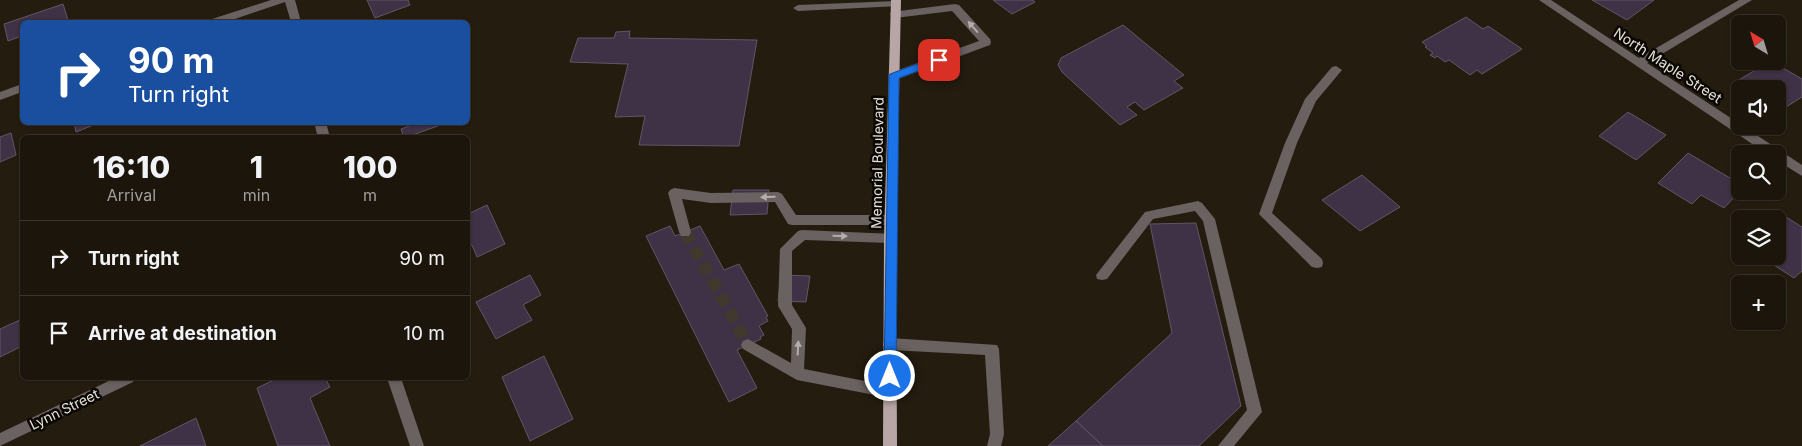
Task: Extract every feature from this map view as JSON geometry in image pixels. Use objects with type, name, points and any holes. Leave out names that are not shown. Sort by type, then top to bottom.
[{"type":"main road","name":"Memorial Boulevard","points":[[890,446],[890,238],[896,6]]},
{"type":"street","points":[[222,20],[282,0]]},
{"type":"street","points":[[290,0],[295,20]]},
{"type":"street","name":"North Maple Street","points":[[1544,0],[1763,145]]},
{"type":"street","points":[[1638,63],[1747,0]]},
{"type":"street","points":[[798,8],[955,7],[986,42],[894,76]]},
{"type":"street","points":[[1317,263],[1265,214],[1291,142],[1311,99],[1336,70]]},
{"type":"street","points":[[0,96],[20,89]]},
{"type":"street","name":"North Maple Street","points":[[1786,160],[1802,171]]},
{"type":"street","points":[[684,232],[674,193],[711,198],[778,197],[792,220],[891,220]]},
{"type":"street","points":[[1102,274],[1149,215],[1198,206],[1209,219],[1255,412],[1224,446]]},
{"type":"street","points":[[796,374],[799,328],[785,306],[786,249],[802,235],[890,238]]},
{"type":"street","points":[[890,344],[992,349],[997,434],[994,446]]},
{"type":"street","points":[[748,345],[796,374],[890,392]]},
{"type":"street","name":"Lynn Street","points":[[0,440],[124,380]]},
{"type":"street","points":[[395,380],[418,446]]},
{"type":"building","points":[[367,0],[408,0],[410,5],[375,18]]},
{"type":"building","points":[[993,0],[1033,0],[1035,2],[1012,14]]},
{"type":"building","points":[[1592,0],[1654,0],[1627,20]]},
{"type":"building","points":[[63,4],[68,20],[20,20],[20,37],[8,41],[4,24]]},
{"type":"building","points":[[1466,17],[1483,29],[1488,26],[1522,49],[1482,74],[1477,70],[1470,75],[1449,60],[1445,62],[1437,56],[1435,58],[1430,55],[1433,53],[1422,42]]},
{"type":"building","points":[[1123,25],[1184,75],[1174,81],[1183,88],[1144,110],[1135,102],[1127,107],[1137,115],[1120,125],[1062,72],[1058,65],[1061,58]]},
{"type":"building","points":[[630,31],[629,38],[757,40],[739,146],[639,145],[645,116],[615,117],[628,64],[570,62],[578,38],[614,38],[616,32]]},
{"type":"building","points":[[1756,70],[1786,70],[1802,79],[1802,97],[1786,107],[1786,80],[1739,80]]},
{"type":"building","points":[[1628,112],[1666,135],[1636,160],[1599,136]]},
{"type":"building","points":[[75,125],[94,125],[76,132]]},
{"type":"building","points":[[441,125],[412,135],[403,135],[401,129],[409,126]]},
{"type":"building","points":[[11,133],[16,155],[0,162],[0,137]]},
{"type":"building","points":[[1688,153],[1731,179],[1732,200],[1724,208],[1701,195],[1692,204],[1658,183]]},
{"type":"building","points":[[1362,175],[1400,207],[1360,231],[1322,200]]},
{"type":"building","points":[[733,190],[769,190],[767,214],[730,215]]},
{"type":"building","points":[[487,205],[505,244],[477,257],[472,245],[470,246],[470,213]]},
{"type":"building","points":[[1786,217],[1802,227],[1802,271],[1794,278],[1774,265],[1786,265]]},
{"type":"building","points":[[1196,223],[1241,406],[1199,446],[1103,446],[1076,421],[1172,333],[1150,224]]},
{"type":"building","points":[[670,226],[675,236],[700,226],[724,270],[739,264],[768,316],[766,317],[768,321],[759,326],[764,335],[760,337],[761,339],[737,350],[757,388],[729,402],[646,236]]},
{"type":"building","points":[[530,275],[541,295],[523,305],[532,320],[496,339],[476,302]]},
{"type":"building","points":[[781,275],[810,276],[806,302],[778,301]]},
{"type":"building","points":[[20,320],[20,347],[0,357],[0,329]]},
{"type":"building","points":[[544,356],[573,419],[530,441],[502,377]]},
{"type":"building","points":[[274,380],[326,380],[330,387],[310,398],[330,446],[278,446],[257,388]]},
{"type":"building","points":[[196,418],[206,446],[140,446]]},
{"type":"building","points":[[1076,421],[1103,446],[1048,446]]},
{"type":"tunnel","points":[[685,232],[748,345]]},
{"type":"route","points":[[890,376],[890,238],[894,76],[939,60]]}]
